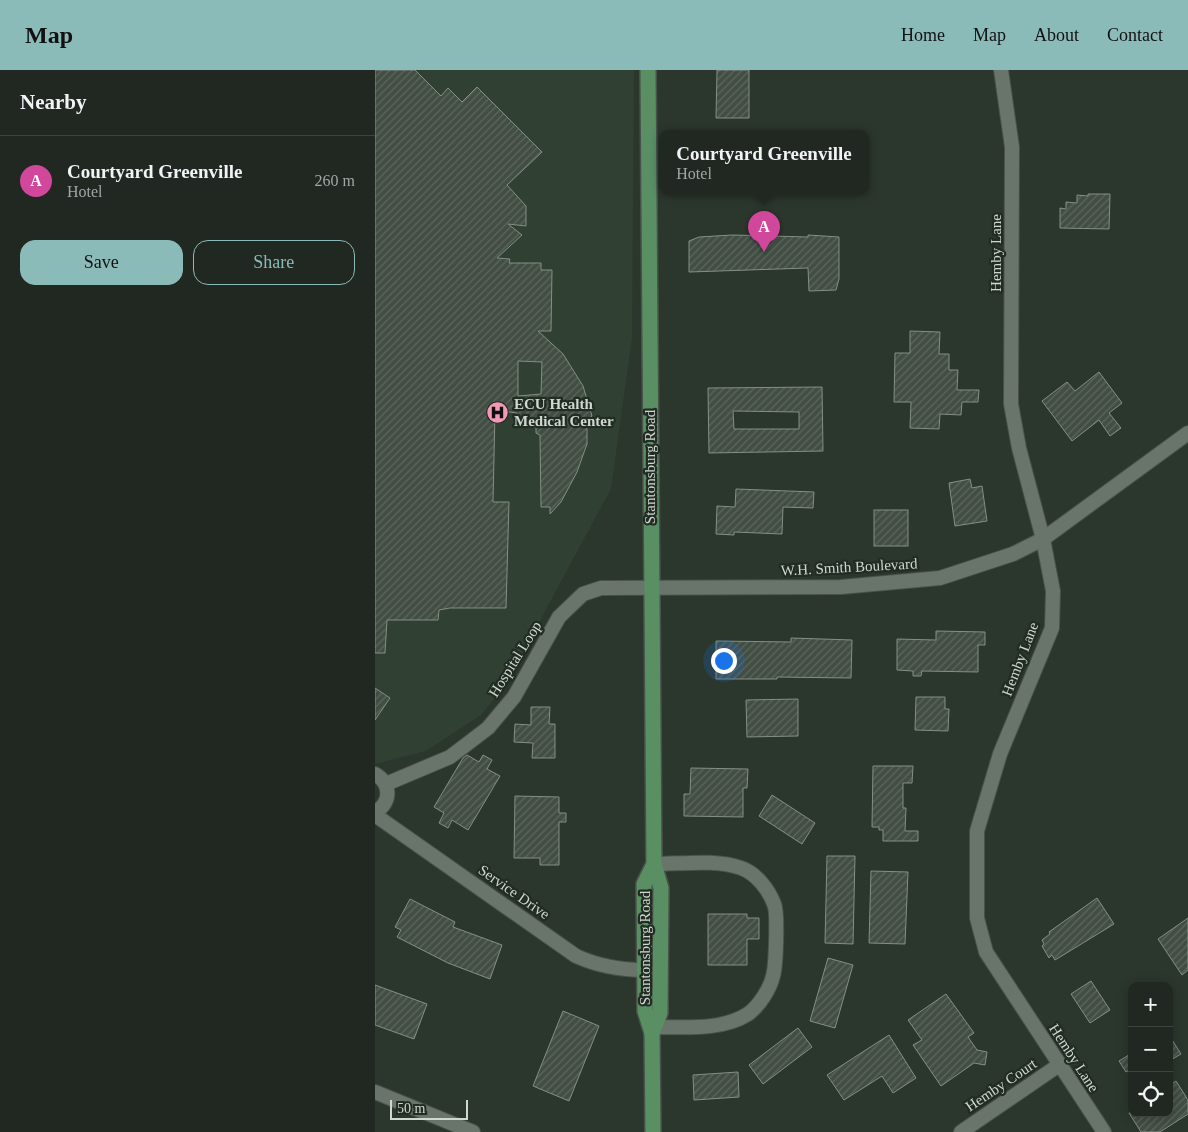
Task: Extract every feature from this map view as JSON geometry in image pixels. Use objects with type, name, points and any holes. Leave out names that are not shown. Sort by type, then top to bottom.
[{"type":"main road","name":"Stantonsburg Road","points":[[648,70],[650,587],[654,864],[661,888],[660,1013],[653,1030],[653,1132]]},
{"type":"main road","name":"Stantonsburg Road","points":[[653,1030],[645,1012],[644,884],[654,864]]},
{"type":"street","name":"Hemby Lane","points":[[1001,70],[1012,147],[1011,404],[1019,448],[1043,539],[1053,591],[1051,628],[1000,754],[977,831],[977,918],[987,952],[1059,1066],[1104,1132]]},
{"type":"street","name":"W.H. Smith Boulevard","points":[[650,587],[841,587],[940,578],[1013,554],[1043,539],[1188,433]]},
{"type":"street","name":"Hospital Loop","points":[[386,784],[450,757],[488,728],[513,697],[559,617],[583,594],[601,588],[650,587]]},
{"type":"street","points":[[375,774],[386,784],[387,790],[386,801],[375,813]]},
{"type":"street","name":"Service Drive","points":[[375,813],[576,956],[593,963],[645,970]]},
{"type":"street","points":[[653,1030],[718,1025],[748,1013],[764,996],[773,976],[776,930],[775,905],[763,884],[743,868],[716,864],[654,864]]},
{"type":"street","name":"Hemby Court","points":[[961,1132],[1059,1066]]},
{"type":"street","points":[[375,1092],[473,1132]]},
{"type":"shaded area","name":"ECU Health Medical Center","points":[[375,70],[634,70],[632,338],[611,489],[544,613],[513,676],[481,715],[426,751],[375,764]]},
{"type":"building","name":"ECU Health Medical Center","points":[[375,70],[415,70],[441,96],[448,88],[462,102],[477,87],[542,152],[507,185],[526,206],[526,226],[508,224],[522,235],[497,258],[510,259],[509,263],[541,263],[541,270],[552,270],[551,331],[538,331],[563,354],[583,386],[592,416],[587,419],[587,444],[577,472],[561,502],[550,514],[550,507],[541,507],[540,435],[536,433],[536,427],[516,426],[517,413],[495,410],[493,502],[509,502],[506,608],[450,608],[439,610],[438,620],[387,620],[385,653],[375,653]],"holes":[[[518,361],[542,362],[541,394],[518,396]]]},
{"type":"building","points":[[717,70],[749,70],[749,118],[716,118]]},
{"type":"building","points":[[1088,194],[1110,194],[1109,229],[1060,228],[1060,208],[1066,209],[1066,202],[1077,203],[1077,195],[1088,196]]},
{"type":"building","points":[[732,235],[839,237],[839,279],[836,290],[809,291],[808,268],[689,272],[689,241],[699,237]]},
{"type":"building","points":[[910,331],[940,332],[939,354],[949,354],[949,370],[958,370],[957,390],[979,390],[978,402],[962,402],[961,415],[940,414],[939,429],[910,428],[911,402],[894,402],[895,353],[910,353]]},
{"type":"building","points":[[1099,372],[1122,403],[1109,413],[1121,428],[1110,436],[1099,420],[1072,441],[1042,401],[1067,382],[1075,391]]},
{"type":"building","points":[[822,387],[823,451],[709,453],[708,388]],"holes":[[[733,411],[799,412],[799,429],[734,429]]]},
{"type":"building","points":[[970,479],[972,488],[982,486],[987,521],[955,526],[949,483]]},
{"type":"building","points":[[736,489],[814,492],[813,508],[783,507],[782,534],[734,532],[734,535],[716,534],[717,506],[735,507]]},
{"type":"building","points":[[874,510],[908,510],[908,546],[874,546]]},
{"type":"building","points":[[936,631],[985,632],[985,645],[978,645],[978,672],[922,671],[921,676],[913,676],[913,671],[897,670],[897,639],[936,640]]},
{"type":"building","points":[[791,638],[852,640],[851,678],[777,677],[777,679],[716,679],[716,641],[791,642]]},
{"type":"building","points":[[375,688],[390,698],[375,720]]},
{"type":"building","points":[[916,697],[945,697],[945,709],[949,709],[948,731],[915,730]]},
{"type":"building","points":[[798,699],[798,736],[747,737],[746,700]]},
{"type":"building","points":[[531,707],[550,707],[549,724],[555,724],[555,758],[532,758],[533,743],[514,742],[515,724],[531,725]]},
{"type":"building","points":[[467,755],[479,762],[483,755],[492,760],[487,769],[500,776],[468,830],[452,820],[448,828],[439,823],[444,813],[434,807],[463,758]]},
{"type":"building","points":[[873,766],[913,766],[912,783],[903,783],[903,808],[906,808],[905,831],[918,831],[918,841],[883,841],[883,830],[879,830],[879,827],[872,827]]},
{"type":"building","points":[[691,768],[748,769],[747,788],[743,788],[743,817],[684,816],[684,794],[690,794]]},
{"type":"building","points":[[772,795],[815,823],[802,844],[759,816]]},
{"type":"building","points":[[515,796],[559,797],[559,813],[566,813],[566,822],[559,822],[559,865],[540,865],[540,858],[514,858]]},
{"type":"building","points":[[827,856],[855,856],[853,944],[825,943]]},
{"type":"building","points":[[871,871],[908,872],[905,944],[869,943]]},
{"type":"building","points":[[1097,898],[1114,924],[1055,960],[1052,955],[1049,958],[1042,946],[1044,944],[1042,940],[1050,934],[1049,932]]},
{"type":"building","points":[[410,899],[455,922],[453,927],[502,945],[490,979],[448,963],[397,937],[401,930],[395,927]]},
{"type":"building","points":[[708,914],[747,914],[747,918],[759,918],[759,939],[747,939],[747,965],[708,965]]},
{"type":"building","points":[[1188,918],[1188,970],[1182,975],[1158,939]]},
{"type":"building","points":[[828,958],[853,965],[835,1028],[810,1021]]},
{"type":"building","points":[[1091,981],[1110,1010],[1090,1023],[1071,994]]},
{"type":"building","points":[[375,985],[427,1004],[414,1039],[375,1025]]},
{"type":"building","points":[[946,994],[974,1033],[968,1037],[977,1050],[987,1052],[985,1065],[974,1063],[941,1086],[913,1045],[922,1040],[908,1020]]},
{"type":"building","points":[[563,1011],[599,1026],[569,1101],[533,1086]]},
{"type":"building","points":[[798,1028],[812,1047],[763,1084],[749,1065]]},
{"type":"building","points":[[889,1035],[916,1078],[893,1093],[882,1076],[844,1100],[827,1075]]},
{"type":"building","points":[[1173,1041],[1181,1054],[1173,1059]]},
{"type":"building","points":[[1128,1055],[1128,1071],[1126,1072],[1119,1061]]},
{"type":"building","points":[[738,1072],[739,1097],[694,1100],[693,1075]]},
{"type":"building","points":[[1176,1081],[1188,1100],[1188,1114],[1160,1132],[1141,1132],[1132,1117],[1173,1117],[1173,1083]]},
{"type":"place","name":"Courtyard Greenville","points":[[764,252]]},
{"type":"place","name":"ECU Health Medical Center","points":[[498,413]]}]
